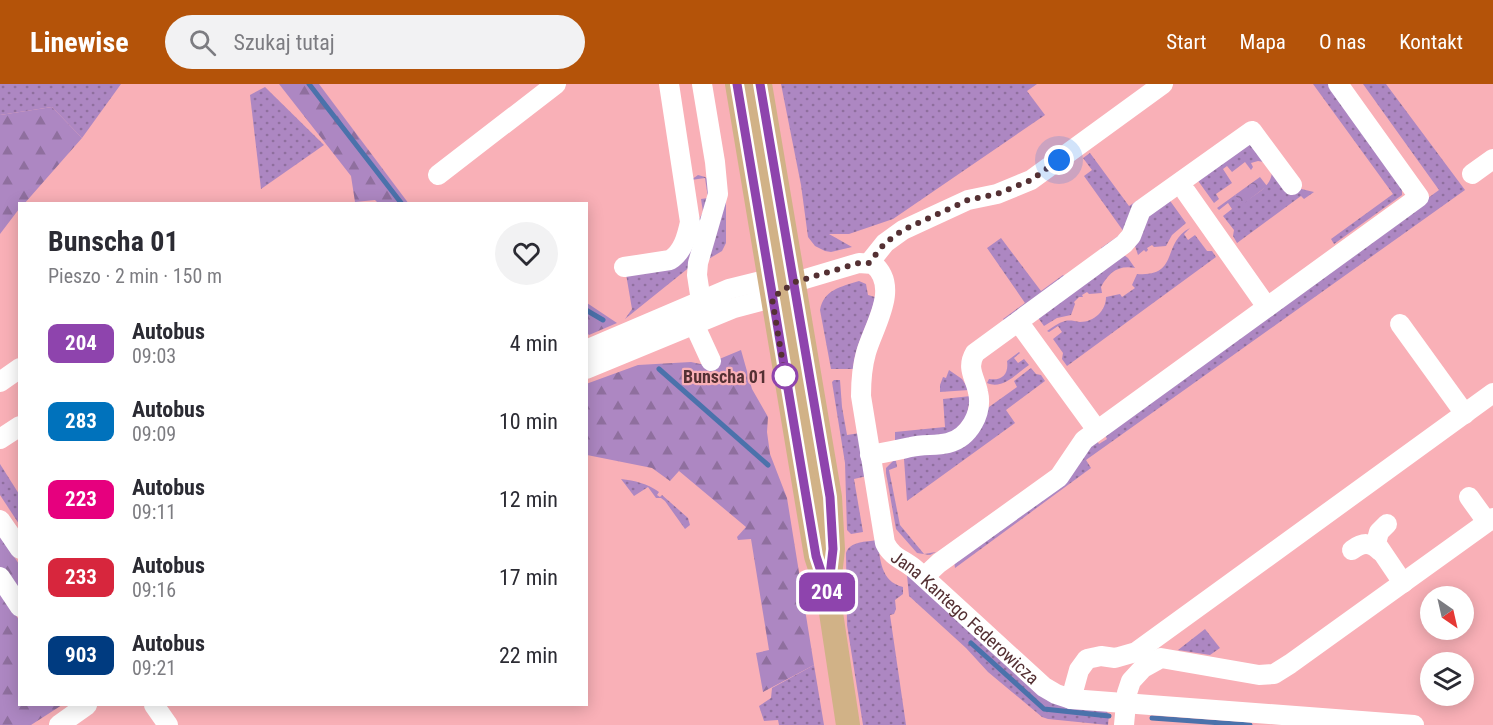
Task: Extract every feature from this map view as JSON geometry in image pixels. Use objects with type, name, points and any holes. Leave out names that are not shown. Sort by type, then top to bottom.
[{"type":"main road","points":[[737,84],[816,556],[828,593],[848,725]]},
{"type":"main road","points":[[760,84],[830,497],[833,549],[828,593]]},
{"type":"street","points":[[438,175],[556,84]]},
{"type":"street","points":[[624,267],[670,260],[677,256],[690,222],[669,84]]},
{"type":"street","points":[[701,301],[697,275],[700,253],[717,200],[715,162],[702,84]]},
{"type":"street","points":[[588,368],[734,308],[771,289],[859,263],[869,263],[885,243],[903,230],[968,200],[997,194],[1031,180],[1163,84]]},
{"type":"street","points":[[924,577],[939,563],[1059,477],[1084,440],[1419,196],[1338,84]]},
{"type":"street","points":[[870,455],[947,443],[962,435],[974,422],[979,405],[978,393],[970,370],[975,353],[1124,244],[1131,236],[1142,210],[1252,130],[1292,185]]},
{"type":"street","points":[[1472,174],[1493,159]]},
{"type":"street","points":[[682,166],[715,162]]},
{"type":"street","points":[[1186,192],[1267,307]]},
{"type":"street","name":"Jana Kantego Federowicza","points":[[869,263],[879,270],[884,286],[882,308],[866,354],[861,381],[863,410],[885,543],[897,558],[909,564],[924,577],[1044,687],[1071,699],[1414,725]]},
{"type":"street","points":[[588,349],[729,289],[771,289]]},
{"type":"street","points":[[694,324],[711,361]]},
{"type":"street","points":[[1400,324],[1465,414]]},
{"type":"street","points":[[1023,327],[1097,430]]},
{"type":"street","points":[[0,382],[18,369]]},
{"type":"street","points":[[1071,699],[1079,670],[1087,659],[1101,656],[1115,658],[1136,652],[1493,393]]},
{"type":"street","points":[[0,439],[18,427]]},
{"type":"street","points":[[1124,725],[1128,686],[1134,676],[1153,662],[1164,658],[1250,674],[1274,674],[1290,664],[1490,520],[1469,497]]},
{"type":"street","points":[[0,520],[18,546]]},
{"type":"street","points":[[1387,524],[1380,530],[1376,539],[1380,551],[1403,583]]},
{"type":"street","points":[[1352,550],[1366,543],[1380,551]]},
{"type":"street","points":[[0,577],[18,604]]},
{"type":"street","points":[[1153,662],[1146,684],[1159,706]]},
{"type":"street","points":[[60,725],[86,706]]},
{"type":"green space","points":[[0,84],[121,84],[82,138],[52,107],[0,115]]},
{"type":"green space","points":[[279,84],[319,84],[408,202],[377,202],[375,200],[355,202],[351,176]]},
{"type":"green space","points":[[781,84],[1037,84],[1027,91],[1045,115],[893,219],[849,234],[829,234],[852,247],[831,252],[815,246],[808,237],[801,185]]},
{"type":"green space","points":[[1313,84],[1329,84],[1402,186],[1402,195],[1334,244],[1331,239],[1393,194]]},
{"type":"green space","points":[[1363,84],[1386,84],[1465,190],[1086,460],[1091,468],[955,568],[954,561],[1096,439],[1099,444],[1107,439],[1104,433],[1439,190]]},
{"type":"green space","points":[[265,87],[324,145],[261,189],[250,95]]},
{"type":"green space","points":[[52,107],[82,138],[26,202],[18,202],[18,210],[0,234],[0,115]]},
{"type":"green space","points":[[1253,142],[1264,162],[1251,163],[1253,167],[1251,170],[1245,162],[1232,172],[1227,166],[1223,169],[1232,183],[1216,194],[1219,199],[1214,203],[1196,178]]},
{"type":"green space","points":[[1090,153],[1129,206],[1152,191],[1125,232],[1103,252],[1101,248],[1124,232],[1084,176],[1092,170],[1083,158]]},
{"type":"green space","points":[[1272,171],[1297,188],[1314,192],[1304,199],[1301,196],[1237,243],[1233,236],[1234,230],[1223,216],[1232,209],[1228,203],[1219,210],[1217,208],[1235,195],[1242,204],[1257,194],[1269,182]]},
{"type":"green space","points":[[698,175],[705,177],[710,181],[710,195],[691,266],[625,319],[632,309],[626,274],[673,267],[703,212],[701,199],[708,198],[705,178],[691,180]]},
{"type":"green space","points":[[1260,177],[1267,186],[1242,205],[1235,195]]},
{"type":"green space","points":[[726,190],[726,243],[722,251],[707,260]]},
{"type":"green space","points":[[1168,198],[1186,223],[1172,235],[1166,246],[1154,247],[1152,245],[1147,248],[1146,252],[1144,250],[1138,255],[1135,246],[1143,219]]},
{"type":"green space","points":[[1190,228],[1184,234],[1188,240],[1195,235],[1207,251],[1212,251],[1216,257],[1067,366],[1062,359],[1063,353],[1053,339],[1062,332],[1058,326],[1047,331],[1065,321],[1080,322],[1094,318],[1104,307],[1106,297],[1120,294],[1122,297],[1135,288],[1132,285],[1137,274],[1150,274],[1165,265],[1181,234]]},
{"type":"green space","points":[[1001,238],[1041,291],[1063,275],[1066,278],[1005,322],[1003,319],[1025,303],[987,248]]},
{"type":"green space","points":[[1124,255],[1135,268],[1129,267],[1114,271],[1101,287],[1102,293],[1089,294],[1087,292],[1074,302],[1071,315],[1057,318],[1044,326],[1036,315]]},
{"type":"green space","points":[[859,281],[866,284],[868,295],[875,297],[854,359],[853,369],[831,369],[820,310],[822,303],[825,297],[834,290]]},
{"type":"green space","points":[[588,304],[617,323],[588,334]]},
{"type":"green space","points":[[741,350],[752,389],[768,417],[767,432],[770,454],[787,498],[814,665],[763,692],[756,653],[769,650],[751,539],[738,540],[737,537],[746,527],[679,471],[670,481],[652,468],[588,455],[588,383],[638,365],[691,362],[705,365]]},
{"type":"green space","points":[[1019,352],[1014,358],[1018,363],[1024,359],[1029,365],[1004,382],[993,385],[987,383],[989,379],[1004,376],[1007,361]]},
{"type":"green space","points":[[1031,368],[1045,381],[1006,410],[1015,423],[907,501],[904,459],[912,453],[947,450],[989,407],[1017,387],[1014,381]]},
{"type":"green space","points":[[949,370],[962,379],[969,390],[940,392],[943,377],[946,378]]},
{"type":"green space","points":[[840,380],[847,435],[860,433],[867,476],[854,479],[863,532],[851,534],[847,530],[845,463],[832,382]]},
{"type":"green space","points":[[971,396],[966,418],[952,433],[895,441],[895,432],[945,427],[943,399]]},
{"type":"green space","points":[[896,461],[897,467],[889,470],[900,525],[924,554],[936,552],[930,555],[917,553],[896,529],[886,473],[886,468]]},
{"type":"green space","points":[[0,464],[18,492],[18,522],[0,495]]},
{"type":"green space","points":[[621,479],[641,483],[659,492],[657,495],[660,497],[662,495],[688,518],[690,525],[685,529],[665,501],[656,498],[648,487],[634,496]]},
{"type":"green space","points":[[0,536],[18,563],[18,595],[0,567]]},
{"type":"green space","points":[[877,540],[886,575],[895,584],[903,587],[903,594],[895,600],[894,614],[890,615],[906,725],[863,725],[847,625],[846,553],[855,544]]},
{"type":"green space","points":[[909,573],[994,652],[1106,711],[1109,714],[1108,725],[1042,717],[988,672],[966,648],[909,596],[907,575]]},
{"type":"green space","points":[[0,591],[18,618],[18,706],[60,706],[31,725],[0,725]]},
{"type":"green space","points":[[1205,629],[1220,648],[1210,655],[1178,650]]},
{"type":"green space","points":[[814,665],[824,725],[779,725],[778,720],[764,721],[759,706],[771,698],[772,688]]},
{"type":"waterway","points":[[309,84],[400,202]]},
{"type":"waterway","points":[[588,311],[603,320]]},
{"type":"waterway","points":[[659,369],[768,465]]},
{"type":"waterway","points":[[971,643],[1044,709],[1109,716]]},
{"type":"waterway","points":[[1152,718],[1250,725]]},
{"type":"bus line","name":"204","points":[[737,84],[816,556],[828,593],[833,549],[830,497],[760,84]]},
{"type":"place","name":"Bunscha 01","points":[[785,376]]},
{"type":"route","points":[[785,376],[772,298],[795,282],[859,263],[869,263],[885,243],[903,230],[968,200],[997,194],[1031,180],[1059,160]]}]
